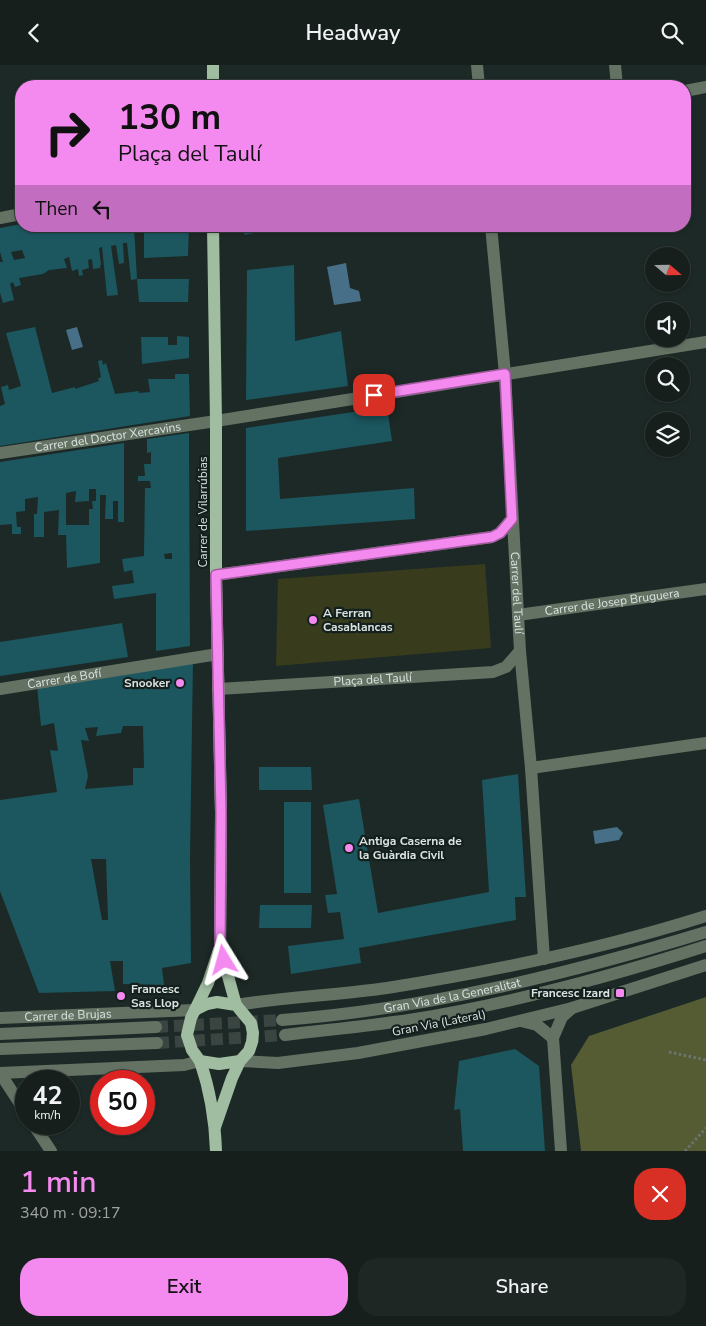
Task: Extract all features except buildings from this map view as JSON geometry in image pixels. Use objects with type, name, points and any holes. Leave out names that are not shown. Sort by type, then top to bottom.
[{"type":"main road","points":[[213,65],[213,80]]},
{"type":"main road","name":"Carrer de Vilarrúbias","points":[[213,232],[216,575],[221,813],[220,947],[236,1005]]},
{"type":"main road","name":"Carrer de Vilarrúbias","points":[[195,1010],[208,983],[220,947]]},
{"type":"main road","points":[[215,1127],[240,1061],[249,1051],[253,1033],[251,1023],[236,1005],[217,1002],[207,1004],[195,1010],[187,1035],[192,1050],[200,1061],[209,1088],[215,1127],[216,1151]]},
{"type":"main road","points":[[200,1061],[219,1064],[240,1061]]},
{"type":"street","points":[[477,65],[478,80]]},
{"type":"street","points":[[615,65],[616,80]]},
{"type":"street","points":[[691,90],[706,87]]},
{"type":"street","points":[[0,218],[15,215]]},
{"type":"street","name":"Carrer del Taulí","points":[[492,232],[505,374],[520,651],[531,768],[544,959]]},
{"type":"street","name":"Carrer del Doctor Xercavins","points":[[0,453],[216,421],[706,342]]},
{"type":"street","points":[[216,575],[492,537],[500,533],[512,519]]},
{"type":"street","name":"Carrer de Josep Bruguera","points":[[518,615],[706,589]]},
{"type":"street","name":"Plaça del Taulí","points":[[218,689],[492,672],[506,667],[520,651]]},
{"type":"street","name":"Carrer de Bofí","points":[[0,689],[218,654]]},
{"type":"street","points":[[531,768],[706,743]]},
{"type":"street","points":[[236,1005],[386,988],[544,959],[649,934],[706,916]]},
{"type":"street","name":"Gran Via de la Generalitat","points":[[282,1020],[333,1015],[458,996],[596,964],[706,932]]},
{"type":"street","name":"Gran Via de la Generalitat","points":[[285,1035],[410,1020],[484,1005],[599,978],[706,946]]},
{"type":"street","name":"Gran Via (Lateral)","points":[[240,1061],[278,1063],[358,1053],[486,1029],[572,1008],[706,965]]},
{"type":"street","points":[[561,1151],[553,1038],[562,1017],[572,1008]]},
{"type":"street","name":"Carrer de Brujas","points":[[0,1018],[195,1010]]},
{"type":"street","points":[[519,1020],[537,1025],[553,1038]]},
{"type":"street","points":[[0,1034],[156,1027]]},
{"type":"street","points":[[0,1049],[157,1043]]},
{"type":"street","points":[[0,1073],[184,1065],[200,1061]]},
{"type":"street","points":[[0,1073],[15,1096]]},
{"type":"street","points":[[41,1135],[51,1151]]},
{"type":"path","points":[[669,1052],[706,1059]]},
{"type":"path","points":[[685,1151],[706,1128]]},
{"type":"green space","points":[[485,564],[491,648],[276,666],[278,579]]},
{"type":"green space","points":[[706,997],[706,1151],[581,1151],[571,1065],[589,1036]]},
{"type":"water","points":[[346,263],[350,288],[359,291],[361,301],[334,305],[327,267]]},
{"type":"water","points":[[77,327],[83,347],[72,350],[66,330]]},
{"type":"water","points":[[617,827],[623,833],[619,840],[595,844],[593,831]]},
{"type":"tunnel","points":[[156,1027],[282,1020]]},
{"type":"tunnel","points":[[157,1043],[285,1035]]},
{"type":"place","name":"A Ferran Casablancas","points":[[313,620]]},
{"type":"place","name":"Snooker","points":[[180,683]]},
{"type":"place","name":"Antiga Caserna de la Guàrdia Civil","points":[[349,848]]},
{"type":"place","name":"Francesc Izard","points":[[620,993]]},
{"type":"place","name":"Francesc Sas Llop","points":[[121,996]]},
{"type":"route","points":[[224,960],[220,947],[221,813],[216,575],[492,537],[500,533],[512,519],[505,374],[374,395]]}]
